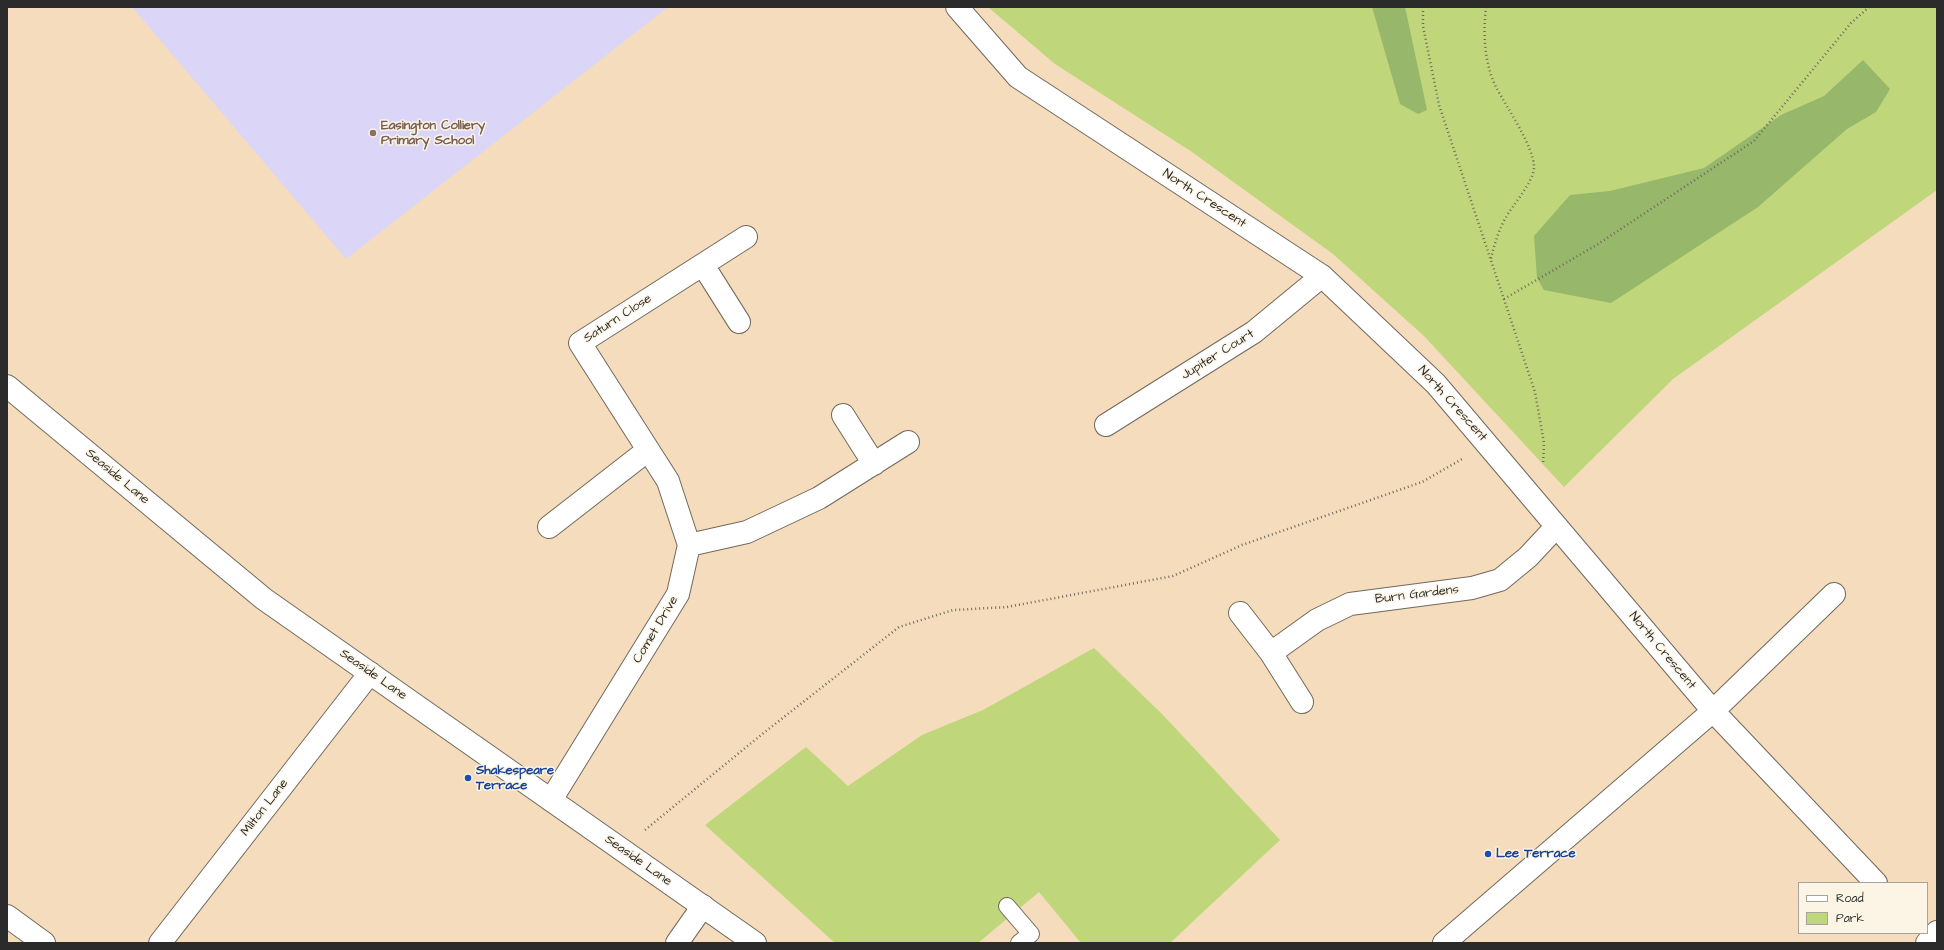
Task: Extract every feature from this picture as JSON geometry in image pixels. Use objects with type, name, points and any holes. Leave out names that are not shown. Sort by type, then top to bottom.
[{"type":"street","name":"North Crescent","points":[[956,7],[1018,77],[1322,276],[1436,384],[1713,711],[1875,882]]},
{"type":"street","name":"Saturn Close","points":[[689,545],[668,481],[580,343],[746,237]]},
{"type":"street","points":[[703,265],[739,322]]},
{"type":"street","name":"Jupiter Court","points":[[1106,425],[1254,332],[1322,276]]},
{"type":"street","name":"Seaside Lane","points":[[7,386],[264,599],[755,943]]},
{"type":"street","points":[[843,415],[874,464]]},
{"type":"street","points":[[689,545],[747,532],[819,498],[908,442]]},
{"type":"street","points":[[549,527],[648,450]]},
{"type":"street","name":"Burn Gardens","points":[[1271,653],[1317,620],[1350,604],[1472,588],[1500,580],[1528,557],[1556,527]]},
{"type":"street","name":"Comet Drive","points":[[552,800],[678,594],[689,545]]},
{"type":"street","points":[[1444,943],[1713,711],[1834,594]]},
{"type":"street","points":[[1240,613],[1271,653],[1302,702]]},
{"type":"street","name":"Milton Lane","points":[[160,943],[370,673]]},
{"type":"street","points":[[677,943],[703,906]]},
{"type":"street","points":[[7,916],[44,943]]},
{"type":"lane","points":[[1007,906],[1030,934],[1019,943]]},
{"type":"path","points":[[1423,7],[1423,26],[1439,105],[1534,392],[1544,442],[1540,508]]},
{"type":"path","points":[[1486,7],[1484,26],[1486,56],[1495,85],[1530,152],[1534,167],[1530,183],[1516,200],[1504,220],[1495,242],[1491,260]]},
{"type":"path","points":[[1504,299],[1595,246],[1754,141],[1852,23],[1869,7]]},
{"type":"path","points":[[622,849],[767,730],[899,627],[953,610],[1007,607],[1173,576],[1242,545],[1422,482],[1488,444]]},
{"type":"shaded area","name":"Easington Colliery Primary School","points":[[132,7],[668,7],[346,259]]},
{"type":"green space","points":[[988,7],[1937,7],[1937,190],[1673,379],[1564,487],[1424,336],[1333,254],[1192,152],[1055,64]]},
{"type":"green space","points":[[1372,7],[1405,7],[1427,110],[1418,114],[1400,104]]},
{"type":"green space","points":[[1863,60],[1890,89],[1876,112],[1847,129],[1758,207],[1611,303],[1544,290],[1537,278],[1534,236],[1570,195],[1610,191],[1704,168],[1781,115],[1824,96]]},
{"type":"green space","points":[[1094,648],[1163,715],[1280,840],[1170,943],[1081,943],[1039,892],[978,943],[835,943],[705,825],[806,747],[848,786],[922,735],[983,710]]},
{"type":"place","name":"Easington Colliery Primary School","points":[[373,133]]},
{"type":"place","name":"Shakespeare Terrace","points":[[468,778]]},
{"type":"place","name":"Lee Terrace","points":[[1488,854]]}]
